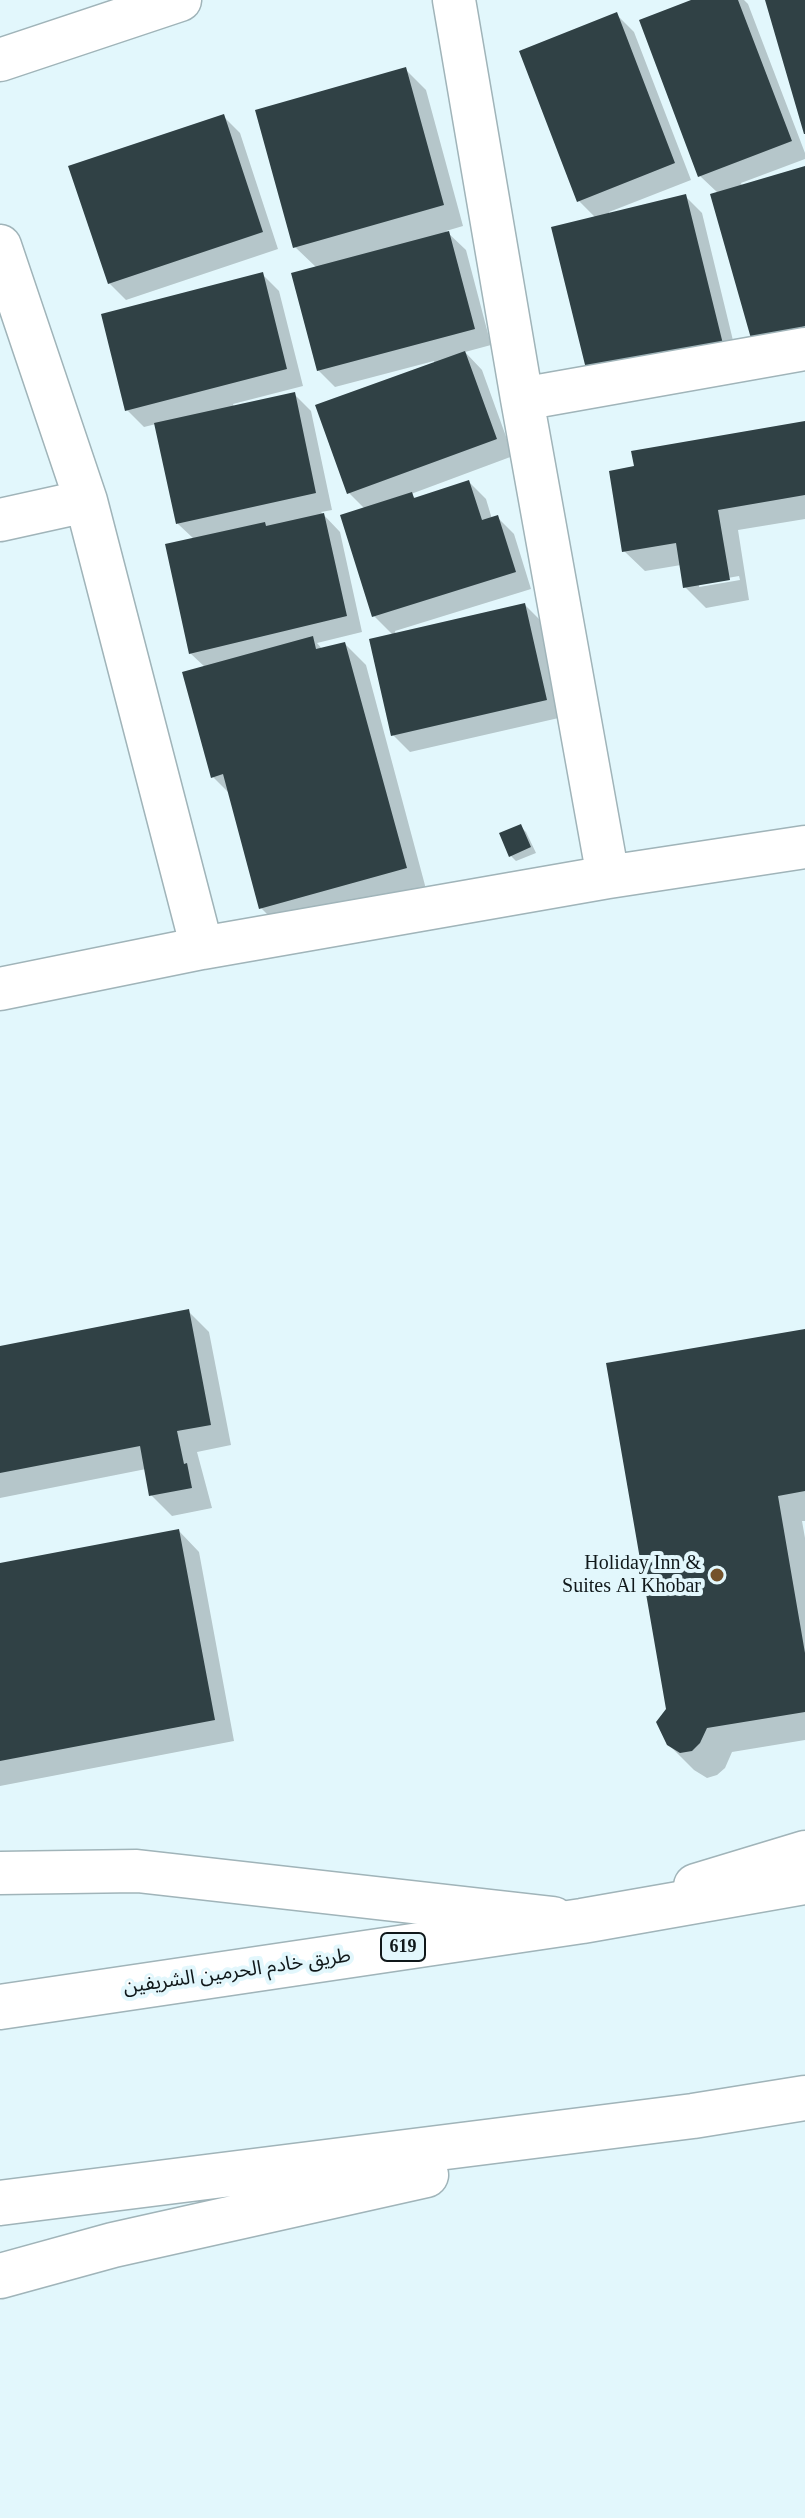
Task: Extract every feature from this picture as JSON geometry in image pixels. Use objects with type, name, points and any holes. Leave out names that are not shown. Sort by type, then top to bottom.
[{"type":"main road","points":[[582,1921],[805,1853]]},
{"type":"main road","name":"طريق خادم الحرمين الشريفين","points":[[12,2003],[582,1921],[805,1882]]},
{"type":"main road","points":[[0,2203],[693,2116],[805,2098]]},
{"type":"main road","points":[[0,2276],[113,2245],[693,2116]]},
{"type":"street","points":[[0,60],[180,0]]},
{"type":"street","points":[[454,0],[608,877]]},
{"type":"street","points":[[0,246],[86,501],[202,948]]},
{"type":"street","points":[[522,399],[805,349]]},
{"type":"street","points":[[0,520],[86,501]]},
{"type":"street","points":[[0,989],[202,948],[608,877],[805,847]]},
{"type":"street","points":[[0,1873],[137,1871],[582,1921]]},
{"type":"building","points":[[691,0],[738,0],[792,141],[698,177],[639,20]]},
{"type":"building","points":[[765,0],[805,0],[805,134],[804,134]]},
{"type":"building","points":[[617,12],[675,163],[577,202],[519,51]]},
{"type":"building","points":[[406,67],[444,205],[293,248],[255,110]]},
{"type":"building","points":[[224,114],[263,232],[108,284],[68,166]]},
{"type":"building","points":[[805,166],[805,326],[752,342],[710,194]]},
{"type":"building","points":[[686,194],[723,344],[588,377],[551,227]]},
{"type":"building","points":[[449,231],[475,329],[317,371],[291,273]]},
{"type":"building","points":[[263,272],[287,369],[125,411],[101,314]]},
{"type":"building","points":[[465,351],[497,439],[347,494],[315,405]]},
{"type":"building","points":[[295,392],[316,493],[176,524],[154,423]]},
{"type":"building","points":[[805,421],[805,495],[718,510],[730,580],[683,588],[676,543],[622,552],[609,471],[634,466],[631,451]]},
{"type":"building","points":[[469,480],[482,520],[498,515],[516,572],[372,617],[340,515],[412,492],[414,498]]},
{"type":"building","points":[[324,513],[347,616],[189,654],[165,544],[265,522],[266,526]]},
{"type":"building","points":[[525,603],[547,700],[391,736],[369,639]]},
{"type":"building","points":[[313,636],[316,649],[345,642],[407,868],[259,909],[223,774],[211,778],[182,672]]},
{"type":"building","points":[[521,824],[531,847],[509,857],[499,833]]},
{"type":"building","points":[[189,1309],[211,1425],[177,1431],[192,1488],[149,1496],[140,1446],[0,1473],[0,1346]]},
{"type":"building","name":"Holiday Inn & Suites Al Khobar","points":[[805,1329],[805,1491],[778,1496],[805,1653],[805,1712],[707,1728],[692,1751],[680,1753],[667,1745],[656,1722],[666,1709],[606,1363]]},
{"type":"building","points":[[179,1529],[215,1720],[0,1761],[0,1563]]},
{"type":"place","name":"Holiday Inn & Suites Al Khobar","points":[[717,1575]]}]
